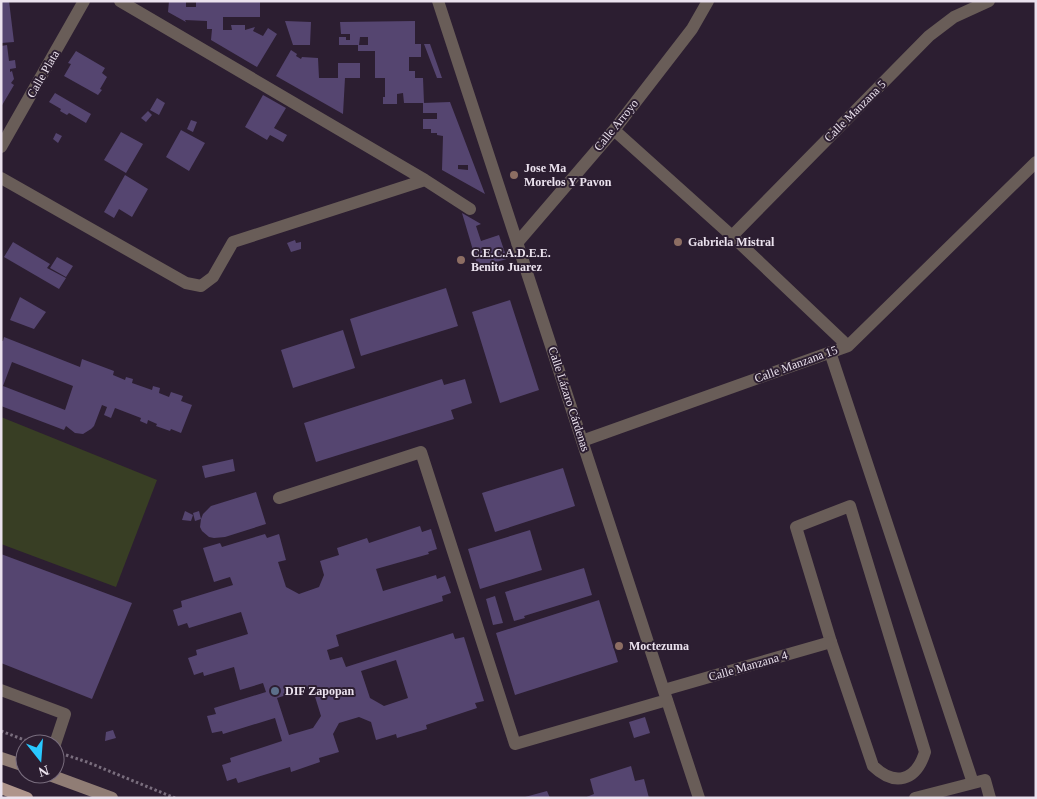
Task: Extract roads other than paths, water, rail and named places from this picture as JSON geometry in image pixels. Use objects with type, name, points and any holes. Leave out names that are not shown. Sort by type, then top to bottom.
[{"type":"main road","points":[[1,758],[15,763]]},
{"type":"main road","points":[[65,781],[112,798]]},
{"type":"main road","points":[[1,788],[27,798]]},
{"type":"street","name":"Calle Plata","points":[[1,146],[84,1]]},
{"type":"street","points":[[120,1],[425,180],[470,209]]},
{"type":"street","name":"Calle Lázaro Cárdenas","points":[[438,1],[699,798]]},
{"type":"street","name":"Calle Arroyo","points":[[517,243],[614,130],[692,29],[708,1]]},
{"type":"street","name":"Calle Manzana 5","points":[[732,236],[929,36],[954,17],[989,1]]},
{"type":"street","points":[[614,130],[732,236],[848,346]]},
{"type":"street","name":"Calle Manzana 15","points":[[582,442],[848,346],[1036,162]]},
{"type":"street","points":[[1,178],[186,283],[201,286],[213,277],[233,242],[425,180]]},
{"type":"street","points":[[830,352],[979,782],[990,798]]},
{"type":"street","name":"Calle Manzana 4","points":[[279,498],[421,452],[515,744],[831,642]]},
{"type":"street","points":[[850,506],[926,752],[921,765],[911,775],[897,779],[883,776],[873,766],[831,642],[796,527],[850,506]]},
{"type":"street","points":[[1,690],[65,714],[62,734]]},
{"type":"street","points":[[915,798],[979,782]]},
{"type":"place","name":"Jose Ma Morelos Y Pavon","points":[[514,175]]},
{"type":"place","name":"Gabriela Mistral","points":[[678,242]]},
{"type":"place","name":"C.E.C.A.D.E.E. Benito Juarez","points":[[461,260]]},
{"type":"place","name":"Moctezuma","points":[[619,646]]},
{"type":"place","name":"DIF Zapopan","points":[[275,691]]}]
